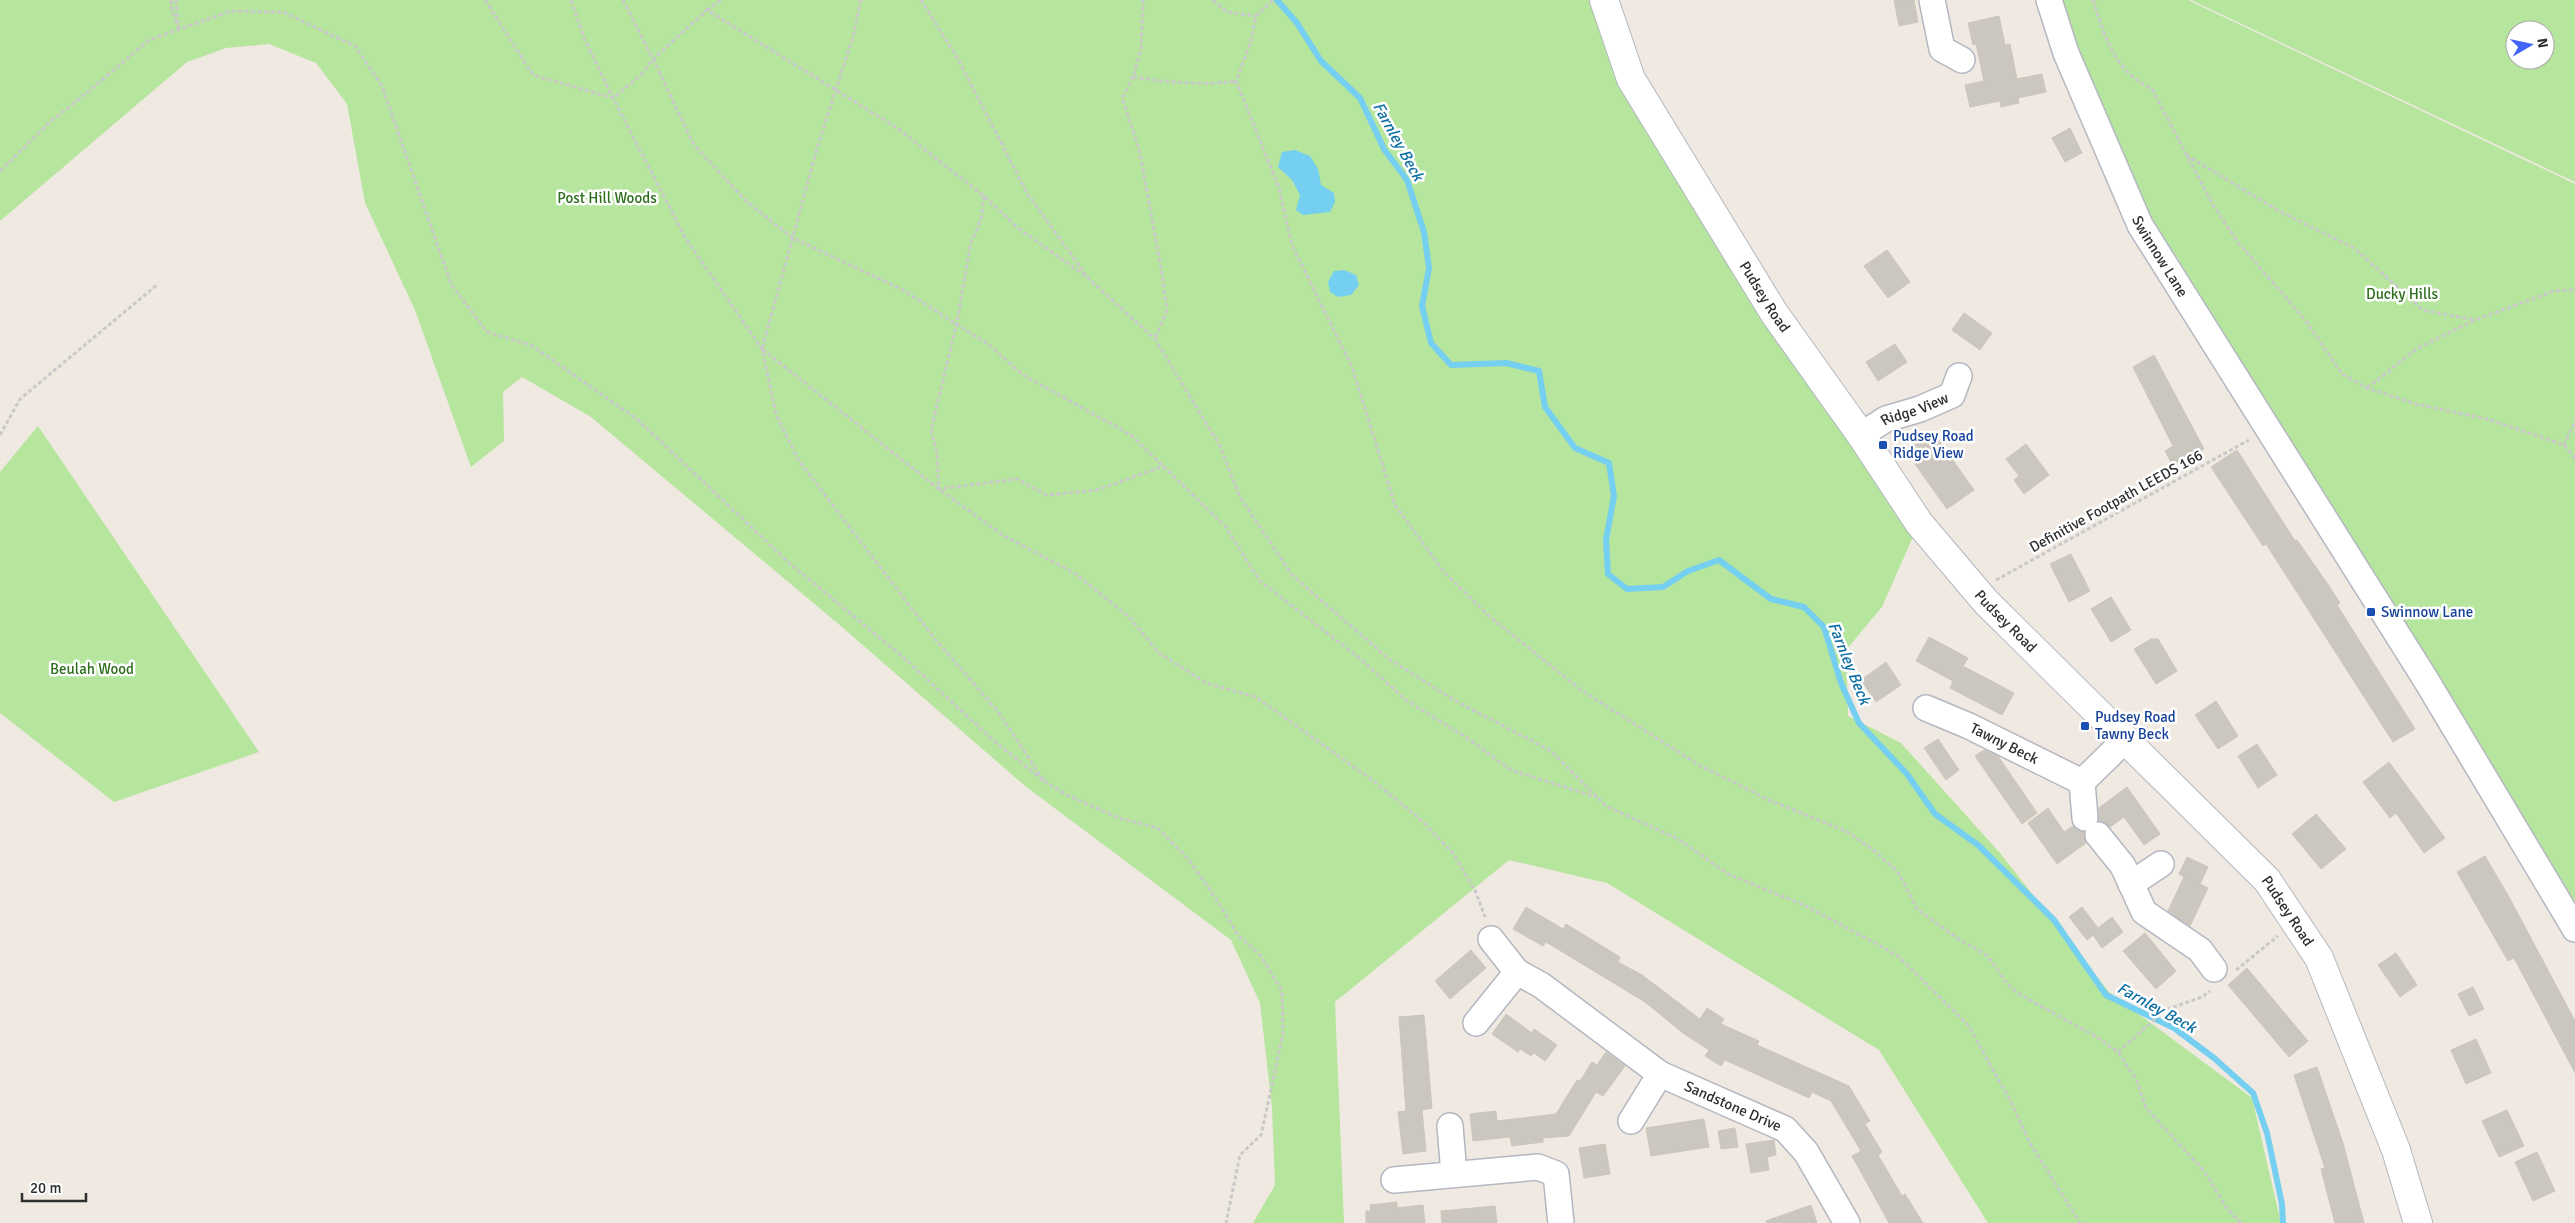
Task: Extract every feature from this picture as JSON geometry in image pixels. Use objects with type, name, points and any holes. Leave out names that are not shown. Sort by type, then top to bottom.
[{"type":"main road","name":"Pudsey Road","points":[[1604,0],[1631,79],[1774,313],[1861,435],[1919,523],[1976,591],[2268,880],[2318,958],[2396,1150],[2418,1223]]},
{"type":"street","points":[[1932,0],[1942,49],[1962,60]]},
{"type":"street","name":"Swinnow Lane","points":[[2049,0],[2066,53],[2140,225],[2267,430],[2426,680],[2575,929]]},
{"type":"street","name":"Ridge View","points":[[1861,435],[1886,419],[1920,409],[1952,395],[1959,376]]},
{"type":"street","name":"Tawny Beck","points":[[1926,708],[1969,726],[2082,782]]},
{"type":"street","points":[[2126,739],[2082,782],[2091,826],[2123,866],[2144,912],[2200,950],[2214,969]]},
{"type":"street","points":[[2131,884],[2160,864]]},
{"type":"street","name":"Sandstone Drive","points":[[1491,939],[1517,972],[1542,985],[1660,1074],[1785,1129],[1806,1152],[1847,1223]]},
{"type":"street","points":[[1476,1023],[1517,972]]},
{"type":"street","points":[[1631,1122],[1660,1074]]},
{"type":"street","points":[[1450,1126],[1454,1174]]},
{"type":"street","points":[[1394,1180],[1538,1168],[1556,1174],[1561,1223]]},
{"type":"path","points":[[171,0],[172,10],[179,29]]},
{"type":"path","points":[[176,0],[179,29]]},
{"type":"path","points":[[485,0],[532,75],[613,98]]},
{"type":"path","points":[[571,0],[584,38],[686,239],[762,348],[939,489],[1001,534],[1076,574],[1129,617],[1159,653],[1206,683],[1256,697],[1372,780],[1420,819],[1453,853],[1474,890],[1491,939]]},
{"type":"path","points":[[623,0],[694,145],[747,202],[793,238],[903,290],[957,322],[989,345],[1023,375],[1131,435],[1225,526],[1259,580],[1358,657],[1406,700],[1468,738],[1511,770],[1597,798]]},
{"type":"path","points":[[613,98],[641,75],[653,59],[707,10],[721,0]]},
{"type":"path","points":[[861,0],[853,37],[836,89],[762,348],[776,414],[799,461],[930,632],[999,713],[1044,781]]},
{"type":"path","points":[[920,0],[958,59],[1027,193],[1088,278]]},
{"type":"path","points":[[1143,0],[1141,49],[1133,77],[1122,98],[1139,149],[1167,310],[1155,339]]},
{"type":"path","points":[[1213,0],[1227,12],[1256,16]]},
{"type":"path","points":[[1273,0],[1256,16],[1250,44],[1236,81],[1279,188],[1292,245],[1352,367],[1395,505],[1444,572],[1490,616],[1581,690],[1699,764],[1771,802],[1846,831],[1872,849],[1898,872],[1918,910],[1960,940],[1988,956],[2005,981],[2019,994],[2095,1036],[2118,1052],[2137,1081],[2146,1108],[2204,1171],[2226,1207],[2241,1223]]},
{"type":"path","points":[[2093,0],[2116,61],[2136,81],[2152,89],[2213,205],[2237,241],[2306,321],[2342,374],[2367,388],[2416,404],[2487,419],[2564,445],[2575,458]]},
{"type":"path","points":[[707,10],[897,128],[984,196],[1018,228],[1088,278],[1155,339],[1220,446],[1240,496],[1292,575],[1389,659],[1454,700],[1551,751],[1606,806],[1678,839],[1728,874],[1808,907],[1897,955],[1968,1024],[2011,1102],[2030,1143],[2080,1223]]},
{"type":"path","points":[[0,171],[51,121],[149,40],[179,29],[231,11],[283,12],[355,46],[382,86],[451,284],[487,332],[531,345],[638,420],[788,562],[903,657],[994,740],[1044,781],[1065,794],[1119,818],[1158,828],[1189,860],[1217,900],[1238,935],[1261,956],[1282,991],[1283,1034],[1261,1135],[1240,1155],[1226,1223]]},
{"type":"path","points":[[1133,77],[1183,84],[1210,85],[1236,81]]},
{"type":"path","points":[[2186,154],[2279,211],[2354,248],[2423,310],[2475,320]]},
{"type":"path","points":[[939,489],[937,453],[931,430],[957,322],[971,242],[981,220],[984,196]]},
{"type":"path","points":[[0,434],[20,399],[158,284]]},
{"type":"path","points":[[2367,388],[2418,348],[2475,320],[2554,291],[2575,290]]},
{"type":"path","points":[[2564,445],[2575,421]]},
{"type":"path","name":"Definitive Footpath LEEDS 166","points":[[1976,591],[2267,430]]},
{"type":"path","points":[[939,489],[1017,478],[1047,495],[1097,490],[1164,466]]},
{"type":"path","points":[[2118,1052],[2165,1010]]},
{"type":"green space","name":"Post Hill Woods","points":[[0,0],[1604,0],[1631,79],[1919,523],[1882,607],[1846,650],[1848,716],[1901,743],[2000,853],[2109,992],[2252,1098],[2281,1223],[1988,1223],[1879,1050],[1607,883],[1509,860],[1335,1002],[1344,1223],[1253,1223],[1275,1185],[1272,1107],[1260,1003],[1231,940],[1025,786],[842,627],[591,417],[522,377],[503,392],[504,441],[471,467],[415,310],[365,203],[347,104],[316,63],[269,44],[226,48],[187,62],[0,221]]},
{"type":"green space","name":"Ducky Hills","points":[[2058,0],[2188,0],[2575,184],[2575,913],[2177,257],[2146,212],[2106,122]]},
{"type":"green space","points":[[2191,0],[2575,0],[2575,182]]},
{"type":"green space","name":"Beulah Wood","points":[[38,426],[259,752],[114,802],[0,713],[0,472]]},
{"type":"water","points":[[1295,150],[1310,156],[1318,169],[1321,185],[1334,193],[1335,202],[1330,212],[1303,215],[1296,210],[1300,195],[1292,180],[1278,167],[1282,152]]},
{"type":"water","points":[[1344,270],[1356,275],[1359,285],[1351,295],[1338,297],[1330,292],[1328,282],[1334,271]]},
{"type":"building","points":[[1894,0],[1914,0],[1918,22],[1899,26]]},
{"type":"building","points":[[1999,16],[2005,45],[2010,44],[2017,79],[2042,74],[2046,92],[2018,98],[2019,103],[2001,107],[2000,101],[1970,107],[1965,85],[1984,81],[1976,44],[1973,45],[1968,23]]},
{"type":"building","points":[[2070,128],[2082,153],[2065,162],[2052,138]]},
{"type":"building","points":[[1887,250],[1910,282],[1888,298],[1864,266]]},
{"type":"building","points":[[1964,313],[1992,333],[1980,350],[1952,330]]},
{"type":"building","points":[[1895,344],[1907,362],[1878,381],[1866,362]]},
{"type":"building","points":[[2154,355],[2204,449],[2173,466],[2165,451],[2173,446],[2133,367]]},
{"type":"building","points":[[1933,432],[1974,490],[1947,509],[1915,464],[1919,461],[1910,448]]},
{"type":"building","points":[[2026,444],[2049,475],[2024,494],[2014,480],[2019,476],[2006,459]]},
{"type":"building","points":[[2237,450],[2295,541],[2297,540],[2340,603],[2337,605],[2415,729],[2393,742],[2266,544],[2263,546],[2211,467]]},
{"type":"building","points":[[2071,554],[2090,591],[2069,602],[2050,564]]},
{"type":"building","points":[[2111,597],[2131,630],[2111,642],[2091,609]]},
{"type":"building","points":[[1929,637],[1968,658],[1963,666],[2014,693],[2002,715],[1950,688],[1953,681],[1916,661]]},
{"type":"building","points":[[2151,639],[2158,639],[2177,671],[2156,684],[2134,649]]},
{"type":"building","points":[[1886,662],[1901,685],[1876,702],[1861,680]]},
{"type":"building","points":[[2216,701],[2238,736],[2218,749],[2195,715]]},
{"type":"building","points":[[1938,739],[1959,770],[1946,780],[1924,748]]},
{"type":"building","points":[[2257,744],[2277,775],[2258,788],[2238,756]]},
{"type":"building","points":[[1984,750],[1998,756],[2037,813],[2022,824],[1975,756]]},
{"type":"building","points":[[2389,762],[2445,838],[2424,853],[2396,813],[2390,818],[2363,782]]},
{"type":"building","points":[[2127,787],[2160,834],[2144,845],[2124,817],[2110,827],[2099,821],[2099,808]]},
{"type":"building","points":[[2048,808],[2064,832],[2073,826],[2084,832],[2086,843],[2057,864],[2028,823]]},
{"type":"building","points":[[2316,814],[2346,849],[2321,869],[2292,834]]},
{"type":"building","points":[[2485,856],[2575,1021],[2575,1073],[2514,958],[2508,961],[2457,872]]},
{"type":"building","points":[[2187,857],[2208,867],[2200,884],[2208,888],[2190,926],[2168,911],[2184,877],[2179,874]]},
{"type":"building","points":[[1526,907],[1563,929],[1566,924],[1620,957],[1618,962],[1642,975],[1700,1019],[1707,1008],[1724,1019],[1721,1024],[1759,1041],[1757,1045],[1849,1086],[1870,1121],[1865,1124],[1882,1152],[1878,1155],[1902,1196],[1905,1194],[1923,1223],[1889,1223],[1852,1156],[1861,1151],[1831,1101],[1812,1092],[1809,1098],[1725,1060],[1721,1066],[1705,1056],[1709,1050],[1683,1033],[1645,1002],[1546,942],[1543,946],[1513,929]]},
{"type":"building","points":[[2082,907],[2098,928],[2112,917],[2123,932],[2102,948],[2093,935],[2087,940],[2069,917]]},
{"type":"building","points":[[2145,933],[2176,971],[2156,989],[2123,951]]},
{"type":"building","points":[[1471,950],[1486,968],[1450,999],[1435,981]]},
{"type":"building","points":[[2396,953],[2417,985],[2400,997],[2378,965]]},
{"type":"building","points":[[2247,968],[2308,1041],[2289,1057],[2228,985]]},
{"type":"building","points":[[2473,987],[2484,1009],[2469,1016],[2458,994]]},
{"type":"building","points":[[1506,1014],[1532,1033],[1534,1029],[1557,1045],[1545,1061],[1534,1053],[1531,1056],[1520,1049],[1518,1052],[1492,1034]]},
{"type":"building","points":[[1424,1015],[1432,1108],[1422,1110],[1426,1151],[1403,1154],[1398,1112],[1406,1111],[1399,1017]]},
{"type":"building","points":[[2476,1039],[2491,1073],[2466,1084],[2451,1050]]},
{"type":"building","points":[[1606,1052],[1625,1066],[1603,1096],[1596,1092],[1569,1136],[1543,1138],[1543,1142],[1512,1146],[1510,1137],[1473,1141],[1470,1114],[1496,1111],[1497,1121],[1556,1114],[1577,1080],[1580,1081],[1592,1062],[1597,1065]]},
{"type":"building","points":[[2317,1067],[2343,1143],[2364,1223],[2335,1223],[2321,1169],[2325,1168],[2294,1075]]},
{"type":"building","points":[[2507,1110],[2524,1146],[2499,1157],[2482,1121]]},
{"type":"building","points":[[1704,1119],[1709,1147],[1651,1156],[1646,1128]]},
{"type":"building","points":[[1735,1128],[1738,1147],[1721,1149],[1718,1131]]},
{"type":"building","points":[[1774,1140],[1776,1155],[1767,1157],[1769,1170],[1751,1173],[1746,1144]]},
{"type":"building","points":[[1605,1144],[1610,1174],[1584,1178],[1579,1148]]},
{"type":"building","points":[[2537,1152],[2555,1191],[2533,1201],[2515,1162]]},
{"type":"building","points":[[1397,1202],[1397,1208],[1423,1205],[1425,1223],[1366,1223],[1366,1211],[1371,1211],[1370,1205]]},
{"type":"building","points":[[1811,1205],[1817,1223],[1767,1223],[1766,1221]]},
{"type":"building","points":[[1495,1206],[1497,1223],[1442,1223],[1441,1211]]},
{"type":"waterway","name":"Farnley Beck","points":[[1277,0],[1297,23],[1321,61],[1360,98],[1384,149],[1407,180],[1424,232],[1429,268],[1422,306],[1431,343],[1451,365],[1506,363],[1539,371],[1545,407],[1575,448],[1609,463],[1614,496],[1606,540],[1608,574],[1627,589],[1663,587],[1688,571],[1719,560],[1771,599],[1804,607],[1824,627],[1841,683],[1859,723],[1907,774],[1935,814],[1978,845],[2054,920],[2106,995],[2174,1028],[2214,1058],[2253,1093],[2267,1133],[2282,1204],[2283,1223]]},
{"type":"place","name":"Pudsey Road Ridge View","points":[[1883,445]]},
{"type":"place","name":"Swinnow Lane","points":[[2371,612]]},
{"type":"place","name":"Pudsey Road Tawny Beck","points":[[2085,726]]}]
